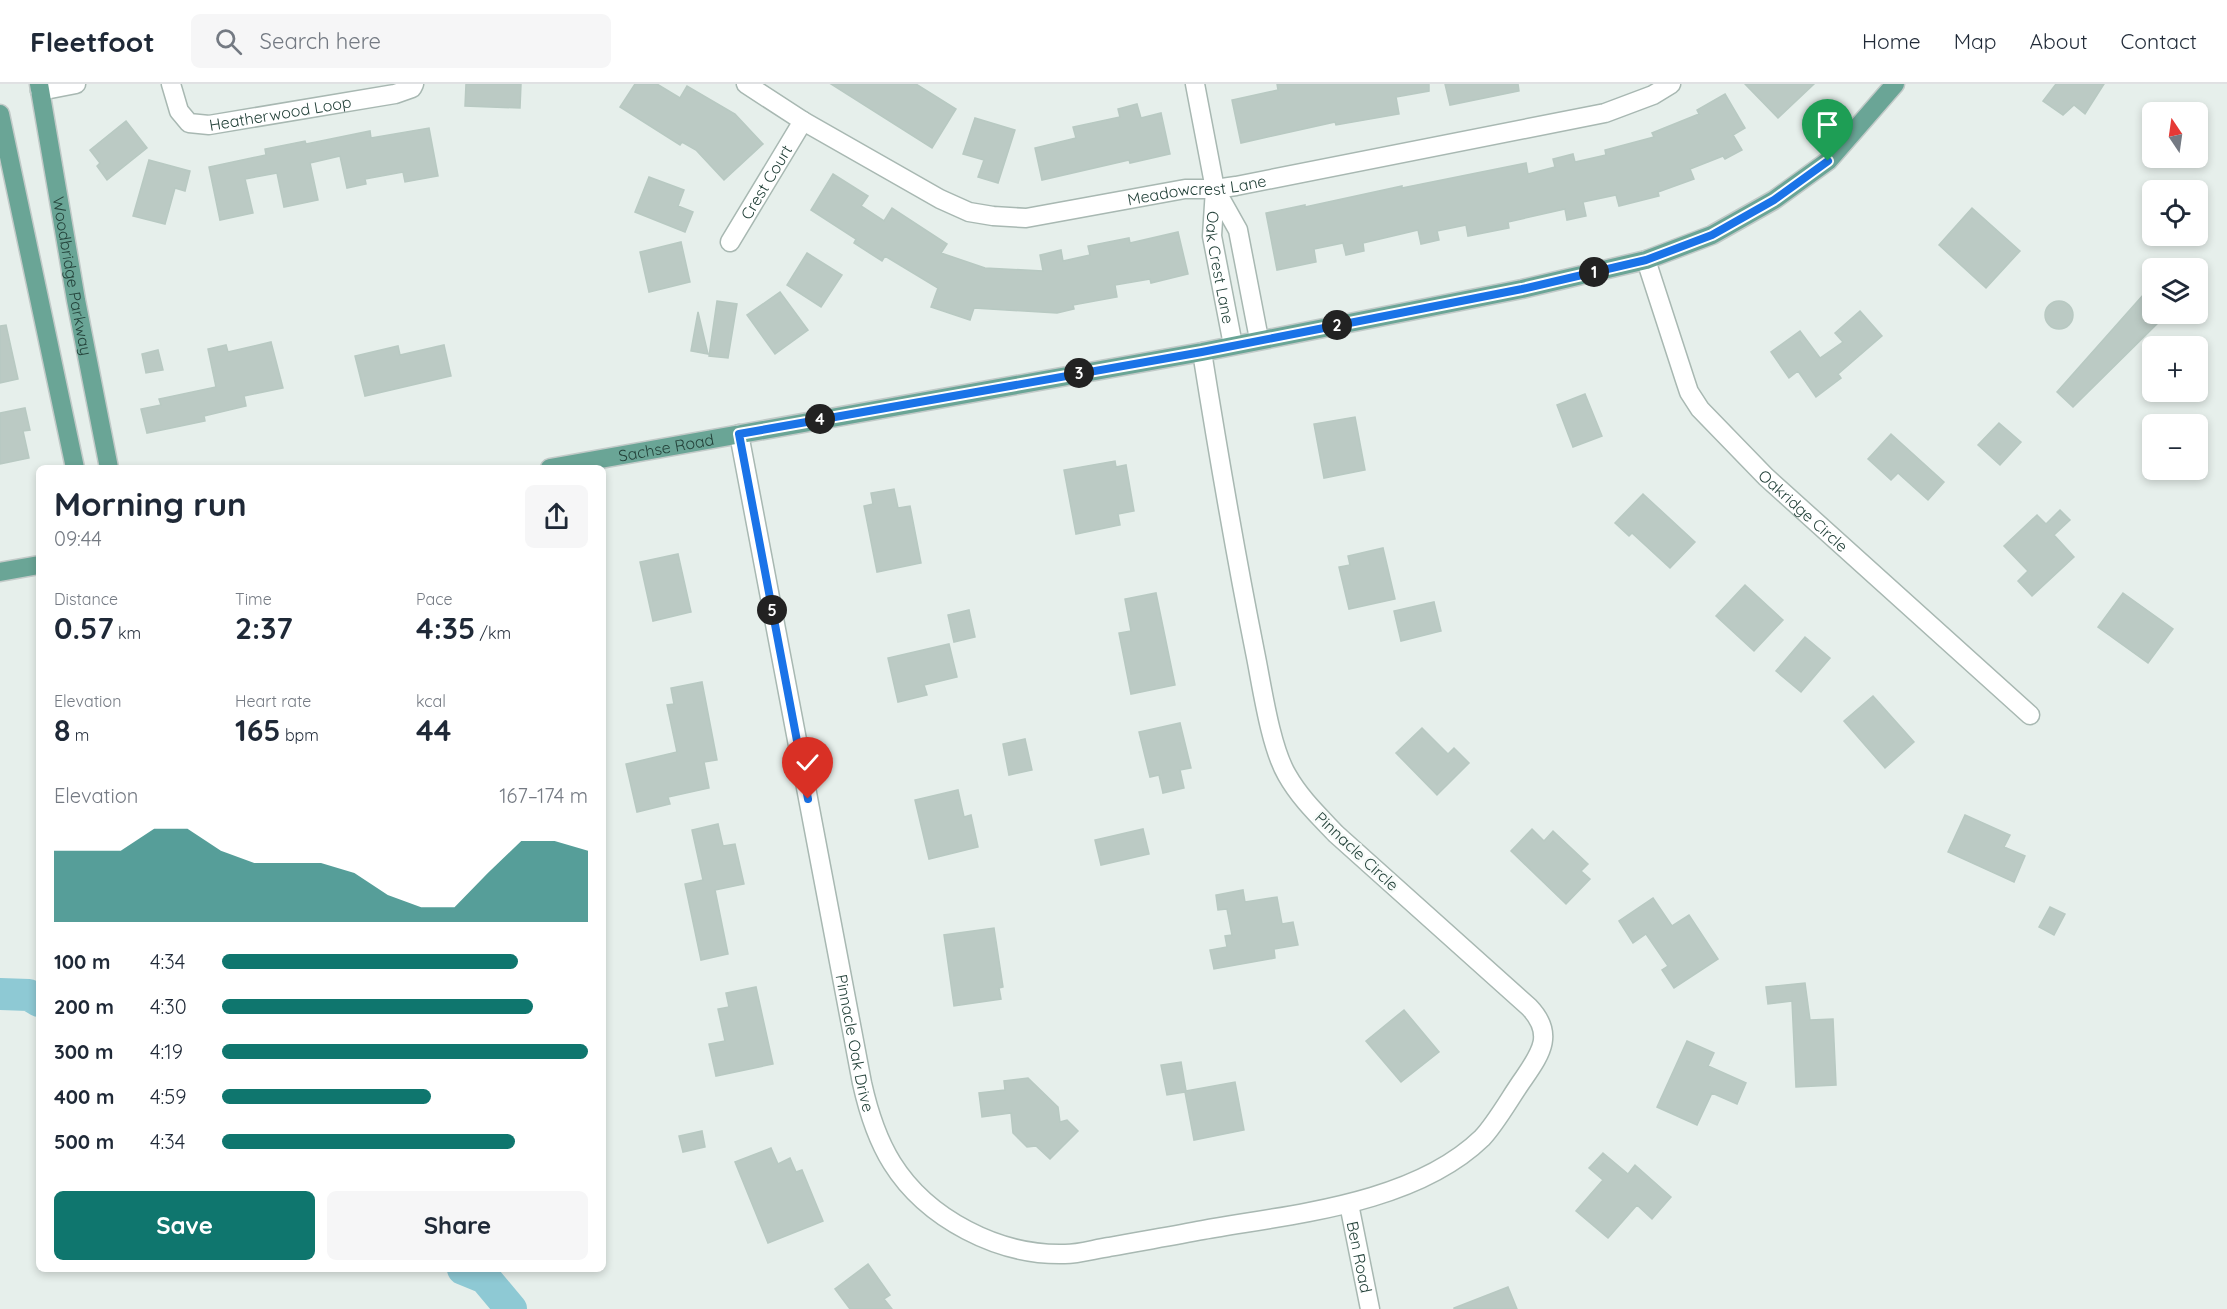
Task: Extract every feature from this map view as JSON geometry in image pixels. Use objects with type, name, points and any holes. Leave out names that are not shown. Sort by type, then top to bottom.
[{"type":"main road","name":"Sachse Road","points":[[567,465],[1202,352],[1522,289],[1646,260],[1712,235],[1774,200],[1828,161],[1895,84]]},
{"type":"main road","name":"Woodbridge Parkway","points":[[39,88],[76,300],[108,465]]},
{"type":"main road","points":[[0,114],[74,465]]},
{"type":"main road","points":[[0,572],[36,566]]},
{"type":"street","points":[[39,88],[76,84]]},
{"type":"street","name":"Heatherwood Loop","points":[[171,84],[179,111],[189,123],[209,126],[395,94],[412,88],[414,84]]},
{"type":"street","name":"Meadowcrest Lane","points":[[746,84],[803,121],[940,199],[969,212],[1026,218],[1185,189],[1215,189],[1605,113],[1653,95],[1671,84]]},
{"type":"street","name":"Oak Crest Lane","points":[[1195,84],[1215,189],[1212,236],[1233,345]]},
{"type":"street","name":"Crest Court","points":[[730,242],[803,121]]},
{"type":"street","name":"Oak Crest Lane","points":[[1215,189],[1238,230],[1259,339]]},
{"type":"street","name":"Oakridge Circle","points":[[1646,260],[1689,392],[1700,409],[1766,477],[2030,715]]},
{"type":"street","name":"Pinnacle Circle","points":[[1202,352],[1230,522],[1264,695],[1275,744],[1286,773],[1308,805],[1336,834],[1529,1007],[1538,1017],[1543,1028],[1544,1040],[1537,1059],[1484,1136],[1453,1162],[1423,1178],[1349,1204]]},
{"type":"street","name":"Pinnacle Oak Drive","points":[[739,434],[862,1083],[869,1112],[891,1162],[909,1187],[948,1219],[987,1239],[1017,1250],[1065,1254],[1349,1204]]},
{"type":"street","name":"Ben Road","points":[[1349,1204],[1370,1309]]},
{"type":"building","points":[[466,84],[521,84],[520,108],[465,106]]},
{"type":"building","points":[[635,84],[657,84],[680,98],[687,86],[735,114],[763,144],[724,180],[696,150],[682,142],[680,145],[620,107]]},
{"type":"building","points":[[831,84],[916,84],[956,109],[932,148]]},
{"type":"building","points":[[1277,84],[1429,84],[1429,91],[1396,97],[1399,114],[1336,125],[1335,122],[1241,143],[1232,100],[1278,90]]},
{"type":"building","points":[[1445,84],[1518,84],[1519,91],[1450,105]]},
{"type":"building","points":[[1745,84],[1814,84],[1778,118]]},
{"type":"building","points":[[2056,84],[2104,84],[2085,114],[2074,105],[2063,115],[2043,101]]},
{"type":"building","points":[[1725,94],[1745,128],[1733,135],[1742,150],[1725,159],[1723,156],[1690,169],[1694,179],[1658,192],[1659,196],[1619,206],[1616,195],[1583,202],[1586,216],[1567,220],[1565,209],[1508,222],[1509,228],[1468,236],[1466,225],[1437,231],[1439,240],[1421,244],[1418,230],[1363,243],[1364,251],[1346,255],[1343,243],[1314,249],[1316,262],[1277,270],[1266,213],[1526,163],[1528,174],[1555,167],[1553,159],[1573,154],[1575,162],[1606,155],[1605,150],[1654,137],[1652,133],[1699,114],[1697,110]]},
{"type":"building","points":[[1137,104],[1141,118],[1161,113],[1170,154],[1130,163],[1129,160],[1042,180],[1035,148],[1076,138],[1073,127],[1120,117],[1118,109]]},
{"type":"building","points":[[975,118],[1015,130],[998,183],[978,177],[984,160],[963,154]]},
{"type":"building","points":[[126,121],[147,148],[107,180],[97,166],[100,163],[90,150]]},
{"type":"building","points":[[429,128],[438,176],[405,182],[403,172],[365,179],[366,184],[347,188],[340,156],[310,163],[318,200],[284,207],[277,173],[245,179],[253,213],[220,220],[209,167],[266,155],[265,149],[305,141],[306,144],[370,131],[371,138]]},
{"type":"building","points":[[149,160],[190,171],[185,191],[175,188],[165,224],[133,216]]},
{"type":"building","points":[[833,174],[868,196],[861,206],[884,221],[892,208],[947,244],[941,253],[985,268],[1043,271],[1040,255],[1061,250],[1063,261],[1090,255],[1088,246],[1129,238],[1130,243],[1178,232],[1188,274],[1151,283],[1150,279],[1115,285],[1117,297],[1073,305],[1074,309],[1057,313],[974,308],[970,320],[931,307],[938,288],[885,256],[882,261],[854,243],[856,239],[811,210]]},
{"type":"building","points":[[649,177],[684,190],[678,206],[693,212],[685,232],[635,212]]},
{"type":"building","points":[[1972,208],[2020,251],[1986,288],[1939,245]]},
{"type":"building","points":[[681,242],[690,282],[649,292],[640,252]]},
{"type":"building","points":[[807,253],[842,275],[821,307],[787,285]]},
{"type":"building","points":[[780,292],[808,330],[775,354],[747,315]]},
{"type":"building","points":[[2142,296],[2142,324],[2157,324],[2142,336],[2142,339],[2073,407],[2057,392]]},
{"type":"building","points":[[717,301],[737,304],[728,358],[709,356]]},
{"type":"building","points":[[2059,301],[2069,305],[2073,315],[2069,325],[2059,329],[2049,325],[2045,315],[2049,305]]},
{"type":"building","points":[[1860,311],[1882,336],[1838,374],[1841,378],[1816,397],[1798,371],[1789,378],[1771,352],[1800,331],[1820,358],[1843,342],[1835,333]]},
{"type":"building","points":[[698,312],[708,354],[691,351]]},
{"type":"building","points":[[6,325],[18,379],[0,383],[0,326]]},
{"type":"building","points":[[271,342],[283,388],[244,396],[246,406],[204,416],[205,421],[147,433],[141,409],[161,405],[159,399],[216,387],[208,349],[226,345],[228,352]]},
{"type":"building","points":[[444,345],[451,376],[365,396],[355,356],[398,346],[400,355]]},
{"type":"building","points":[[158,350],[163,370],[146,373],[142,354]]},
{"type":"building","points":[[1585,394],[1602,436],[1573,447],[1557,405]]},
{"type":"building","points":[[25,408],[30,430],[23,431],[29,458],[0,464],[0,413]]},
{"type":"building","points":[[1355,417],[1365,470],[1324,478],[1314,424]]},
{"type":"building","points":[[1999,423],[2021,442],[2000,465],[1978,445]]},
{"type":"building","points":[[1891,434],[1944,482],[1928,500],[1898,473],[1891,480],[1868,459]]},
{"type":"building","points":[[1115,461],[1116,467],[1126,465],[1134,511],[1118,514],[1120,525],[1076,534],[1064,470]]},
{"type":"building","points":[[894,489],[898,508],[910,506],[921,563],[877,572],[864,506],[873,504],[871,493]]},
{"type":"building","points":[[1643,494],[1695,542],[1670,568],[1632,533],[1629,536],[1615,523]]},
{"type":"building","points":[[2060,510],[2070,520],[2054,535],[2074,557],[2032,596],[2018,581],[2028,571],[2004,546],[2037,515],[2046,524]]},
{"type":"building","points":[[1383,548],[1395,599],[1349,609],[1339,567],[1350,565],[1348,556]]},
{"type":"building","points":[[678,554],[691,612],[653,621],[640,562]]},
{"type":"building","points":[[1745,585],[1783,620],[1754,651],[1716,616]]},
{"type":"building","points":[[1156,593],[1175,685],[1131,694],[1119,633],[1131,631],[1125,599]]},
{"type":"building","points":[[2123,593],[2173,629],[2148,663],[2098,627]]},
{"type":"building","points":[[1434,602],[1441,631],[1401,641],[1394,611]]},
{"type":"building","points":[[969,610],[975,637],[954,642],[948,615]]},
{"type":"building","points":[[1805,637],[1830,658],[1801,692],[1776,671]]},
{"type":"building","points":[[949,644],[957,677],[924,685],[927,695],[898,702],[888,658]]},
{"type":"building","points":[[702,682],[717,760],[704,762],[709,788],[668,797],[670,804],[637,812],[626,764],[677,752],[667,705],[674,704],[671,688]]},
{"type":"building","points":[[1873,696],[1914,742],[1885,768],[1844,721]]},
{"type":"building","points":[[1180,723],[1191,768],[1180,770],[1184,788],[1163,793],[1159,775],[1150,777],[1139,732]]},
{"type":"building","points":[[1422,728],[1448,754],[1454,748],[1469,763],[1437,795],[1396,753]]},
{"type":"building","points":[[1025,739],[1032,770],[1009,775],[1003,744]]},
{"type":"building","points":[[958,790],[964,817],[971,815],[978,847],[929,859],[915,800]]},
{"type":"building","points":[[1965,815],[2010,835],[2004,847],[2025,856],[2014,882],[1948,852]]},
{"type":"building","points":[[718,824],[723,846],[735,844],[744,884],[715,890],[728,954],[701,960],[685,884],[703,880],[692,830]]},
{"type":"building","points":[[1143,829],[1149,854],[1101,865],[1095,840]]},
{"type":"building","points":[[1532,829],[1544,841],[1553,831],[1588,864],[1581,871],[1590,879],[1566,904],[1511,851]]},
{"type":"building","points":[[1243,890],[1245,902],[1277,897],[1282,924],[1293,922],[1298,945],[1274,949],[1275,958],[1214,969],[1210,950],[1227,947],[1225,936],[1232,935],[1227,909],[1218,910],[1216,895]]},
{"type":"building","points":[[1653,898],[1672,926],[1689,915],[1718,959],[1674,988],[1662,970],[1668,966],[1646,934],[1633,943],[1619,921]]},
{"type":"building","points":[[2050,907],[2065,914],[2054,935],[2039,927]]},
{"type":"building","points":[[994,928],[1003,987],[999,988],[1001,999],[954,1006],[944,935]]},
{"type":"building","points":[[1805,983],[1810,1020],[1833,1019],[1836,1085],[1796,1087],[1792,1001],[1768,1004],[1766,987]]},
{"type":"building","points":[[756,987],[773,1064],[716,1076],[709,1044],[725,1041],[718,1009],[729,1007],[726,993]]},
{"type":"building","points":[[1404,1010],[1439,1052],[1401,1082],[1366,1041]]},
{"type":"building","points":[[1687,1041],[1714,1053],[1708,1066],[1746,1083],[1737,1104],[1712,1093],[1697,1125],[1657,1107]]},
{"type":"building","points":[[1181,1062],[1186,1091],[1235,1082],[1244,1130],[1194,1140],[1185,1092],[1167,1095],[1161,1065]]},
{"type":"building","points":[[1028,1078],[1058,1107],[1060,1122],[1067,1120],[1078,1131],[1050,1159],[1036,1146],[1027,1147],[1013,1133],[1011,1113],[982,1117],[979,1093],[1005,1090],[1004,1081]]},
{"type":"building","points":[[702,1131],[705,1147],[683,1152],[679,1136]]},
{"type":"building","points":[[771,1148],[778,1164],[790,1158],[796,1172],[802,1170],[823,1221],[768,1243],[735,1162]]},
{"type":"building","points":[[1603,1153],[1628,1174],[1635,1165],[1671,1197],[1652,1219],[1637,1205],[1608,1238],[1576,1211],[1603,1180],[1589,1168]]},
{"type":"building","points":[[868,1264],[890,1295],[884,1299],[892,1309],[850,1309],[835,1289]]},
{"type":"building","points":[[1508,1287],[1517,1309],[1454,1309],[1454,1308]]},
{"type":"waterway","points":[[0,994],[29,995],[36,999]]},
{"type":"waterway","points":[[470,1272],[485,1278],[511,1309]]},
{"type":"route","points":[[808,799],[739,434],[1202,352],[1522,289],[1646,260],[1712,235],[1774,200],[1828,161]]}]
